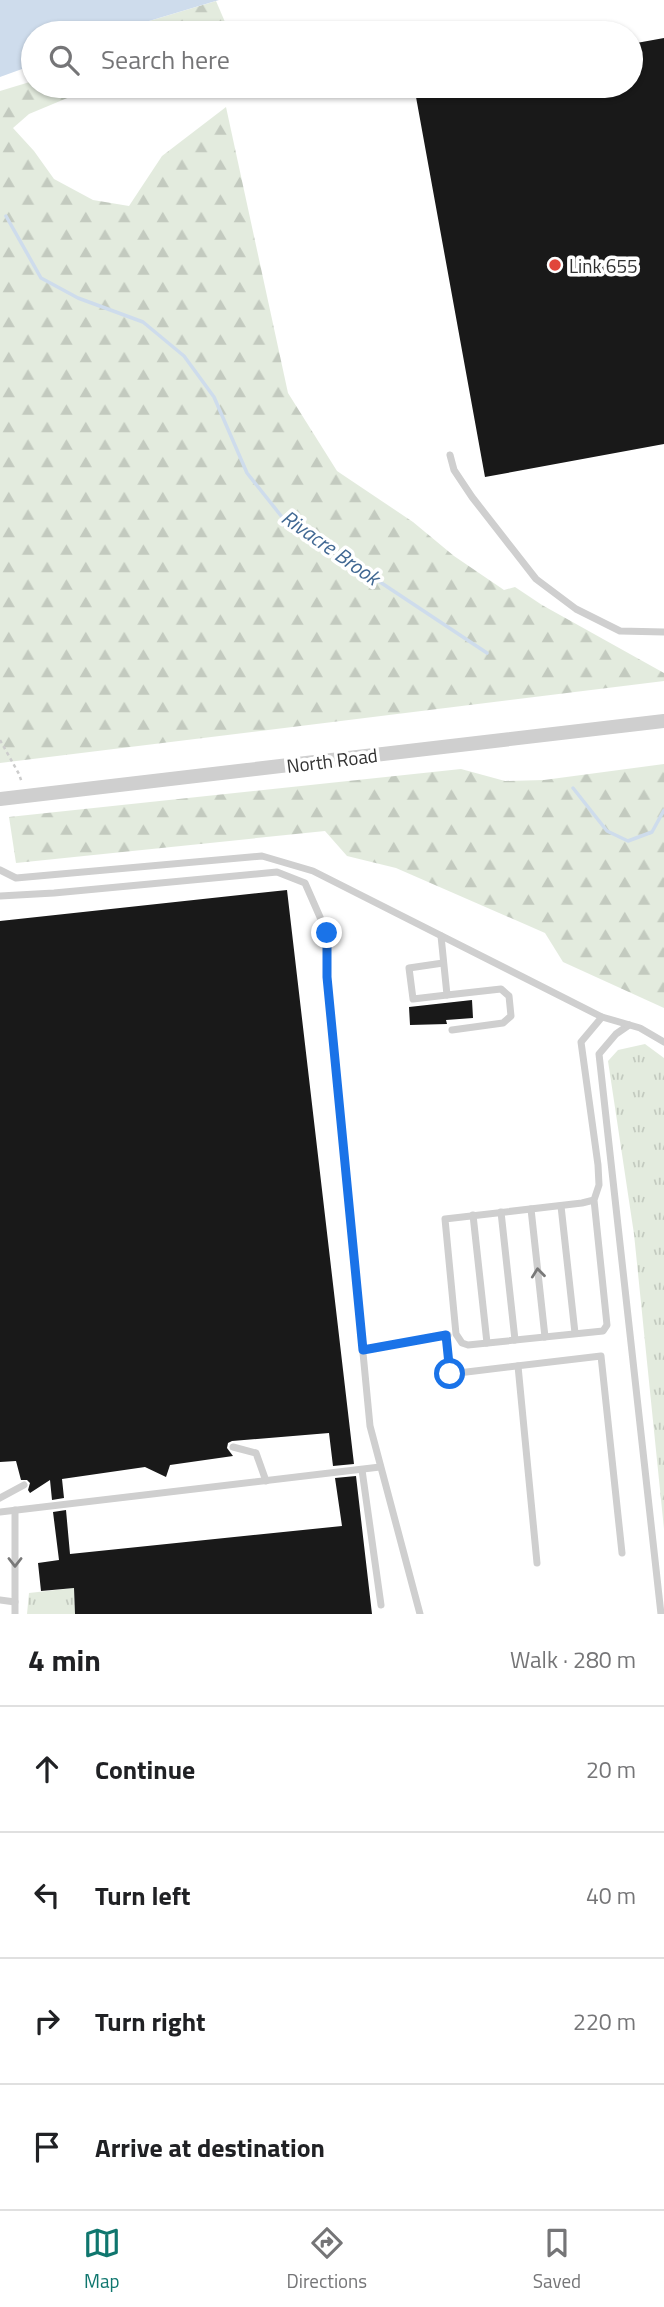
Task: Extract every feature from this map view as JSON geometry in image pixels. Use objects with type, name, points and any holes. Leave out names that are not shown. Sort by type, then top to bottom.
[{"type":"street","name":"North Road","points":[[0,799],[664,721]]},
{"type":"lane","points":[[450,456],[453,470],[536,579],[576,609],[620,631],[664,632]]},
{"type":"lane","points":[[0,870],[16,878],[262,856],[313,871],[602,1017],[640,1028],[664,1042]]},
{"type":"lane","points":[[0,896],[277,872],[305,883],[327,933],[327,977],[370,1426],[420,1614]]},
{"type":"lane","points":[[441,936],[447,995]]},
{"type":"lane","points":[[443,962],[409,968],[413,999],[501,989],[509,996],[511,1016],[503,1023],[452,1030]]},
{"type":"lane","points":[[594,1200],[445,1219],[456,1334],[462,1343],[468,1345],[603,1331],[607,1325],[594,1200],[599,1185],[598,1165],[582,1042],[602,1017]]},
{"type":"lane","points":[[629,1024],[616,1034],[599,1054],[661,1614]]},
{"type":"lane","points":[[561,1206],[575,1334]]},
{"type":"lane","points":[[531,1209],[545,1337]]},
{"type":"lane","points":[[502,1212],[515,1340]]},
{"type":"lane","points":[[473,1216],[487,1343]]},
{"type":"lane","points":[[363,1350],[456,1334]]},
{"type":"lane","points":[[446,1335],[450,1374],[601,1356],[622,1553]]},
{"type":"lane","points":[[518,1366],[537,1563]]},
{"type":"lane","points":[[233,1447],[256,1453],[265,1481]]},
{"type":"lane","points":[[0,1512],[380,1468]]},
{"type":"lane","points":[[362,1470],[382,1605]]},
{"type":"lane","points":[[0,1498],[24,1485]]},
{"type":"lane","points":[[15,1510],[15,1614]]},
{"type":"lane","points":[[0,1600],[15,1602]]},
{"type":"path","points":[[0,740],[19,774],[25,796]]},
{"type":"green space","points":[[216,1],[225,21],[149,21]]},
{"type":"green space","points":[[21,85],[21,98],[67,98],[29,114],[13,128],[54,179],[93,200],[129,206],[162,156],[226,107],[288,393],[337,471],[413,522],[454,556],[504,590],[515,587],[664,673],[664,681],[0,763],[0,91]]},
{"type":"green space","points":[[664,764],[664,1008],[563,962],[545,933],[396,868],[347,856],[325,831],[16,863],[9,817],[461,769],[505,781],[544,780]]},
{"type":"green space","points":[[645,1044],[664,1058],[664,1529],[634,1234],[608,1061],[618,1050]]},
{"type":"green space","points":[[74,1588],[75,1614],[27,1614],[29,1593]]},
{"type":"water","points":[[0,0],[219,0],[149,21],[21,21],[21,69],[0,77]]},
{"type":"building","name":"Link 655","points":[[664,38],[664,444],[485,477],[416,98],[643,98],[643,42]]},
{"type":"building","points":[[287,890],[354,1464],[333,1466],[329,1433],[232,1441],[227,1448],[233,1456],[170,1465],[166,1477],[145,1467],[62,1479],[64,1498],[52,1500],[50,1480],[30,1493],[30,1483],[21,1480],[16,1461],[0,1462],[0,921]]},
{"type":"building","points":[[472,1000],[473,1018],[446,1020],[447,1024],[410,1025],[409,1007]]},
{"type":"building","points":[[356,1476],[372,1614],[75,1614],[74,1588],[41,1591],[38,1563],[59,1560],[53,1512],[66,1510],[70,1554],[342,1526],[335,1478]]},
{"type":"waterway","name":"Rivacre Brook","points":[[6,216],[41,278],[78,298],[143,322],[184,356],[214,397],[247,473],[282,517],[487,653]]},
{"type":"waterway","points":[[573,788],[607,831],[628,841],[652,832],[664,810]]},
{"type":"place","name":"Link 655","points":[[555,265]]},
{"type":"route","points":[[327,933],[327,977],[363,1350],[446,1335],[450,1374]]}]
